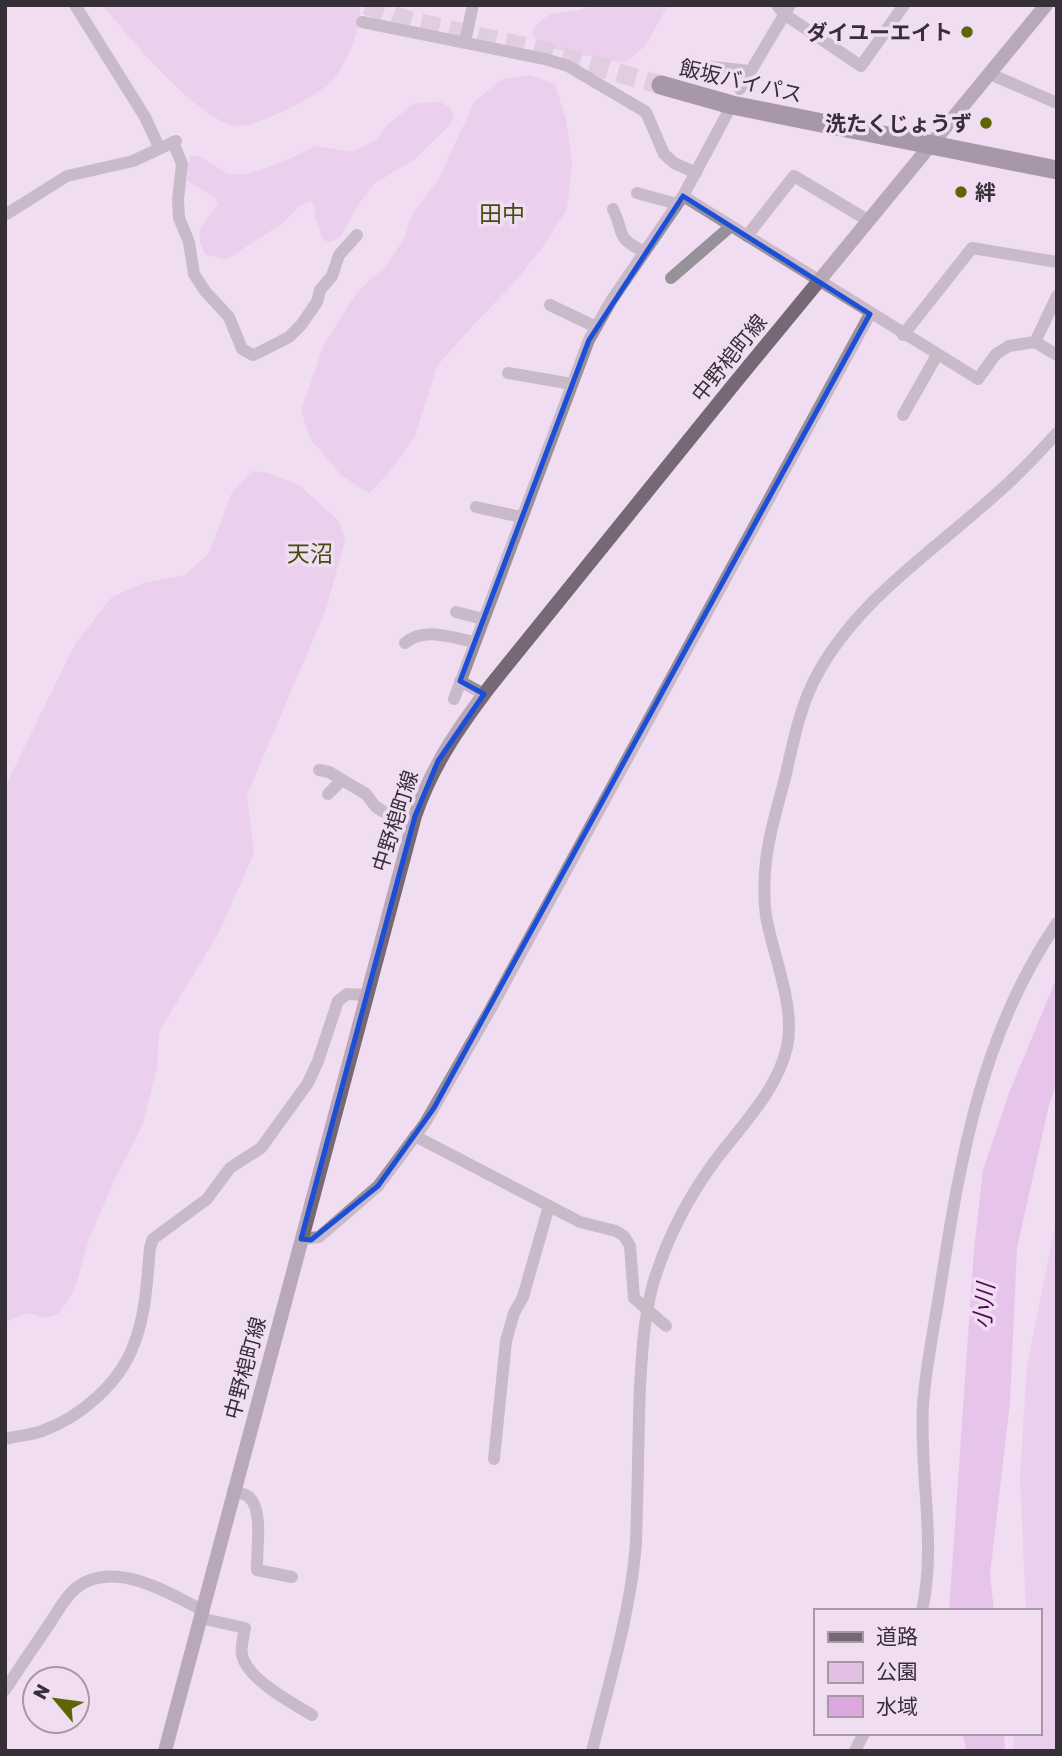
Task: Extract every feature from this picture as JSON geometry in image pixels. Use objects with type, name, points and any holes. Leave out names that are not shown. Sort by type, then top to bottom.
[{"type":"highway","name":"飯坂バイパス","points":[[661,85],[732,105],[1057,170]]},
{"type":"main road","name":"中野梍町線","points":[[165,1751],[413,821],[438,761],[484,694],[1046,5]]},
{"type":"street","points":[[75,5],[145,117],[159,147]]},
{"type":"street","points":[[465,42],[473,5]]},
{"type":"street","points":[[740,89],[784,8],[861,66],[904,5]]},
{"type":"street","points":[[362,22],[568,66],[646,112],[664,154],[674,163],[696,173]]},
{"type":"street","points":[[696,65],[749,71]]},
{"type":"street","points":[[990,74],[1057,103]]},
{"type":"street","points":[[454,699],[521,517],[596,327],[680,200],[727,114]]},
{"type":"street","points":[[5,215],[67,176],[133,161],[174,141],[182,164],[179,218],[189,242],[194,274],[205,291],[229,317],[240,344],[246,352],[253,355],[296,332],[313,308],[320,290],[332,276],[340,255],[357,235]]},
{"type":"street","points":[[747,236],[794,176],[869,222]]},
{"type":"street","points":[[637,192],[680,200],[731,226],[978,379],[996,354],[1009,346],[1035,342],[1057,355]]},
{"type":"street","points":[[613,209],[621,225],[620,234],[624,241],[644,252]]},
{"type":"street","points":[[671,278],[731,226]]},
{"type":"street","points":[[903,335],[972,248],[1057,262]]},
{"type":"street","points":[[1035,342],[1057,296]]},
{"type":"street","points":[[550,305],[596,327]]},
{"type":"street","points":[[301,1239],[319,1237],[379,1186],[434,1108],[870,314]]},
{"type":"street","points":[[903,415],[937,355]]},
{"type":"street","points":[[508,373],[572,384]]},
{"type":"street","points":[[592,1751],[628,1597],[636,1544],[640,1359],[654,1281],[676,1224],[711,1166],[773,1082],[787,1047],[789,1028],[766,915],[765,874],[768,847],[802,709],[816,676],[841,636],[863,610],[995,496],[1057,433]]},
{"type":"street","points":[[476,507],[521,517]]},
{"type":"street","points":[[456,612],[483,619]]},
{"type":"street","points":[[405,643],[413,636],[423,633],[475,642]]},
{"type":"street","points":[[460,681],[484,694]]},
{"type":"street","points":[[319,770],[329,772],[366,794],[382,811],[413,821]]},
{"type":"street","points":[[328,794],[342,780]]},
{"type":"street","points":[[922,1609],[928,1573],[923,1404],[961,1165],[985,1069],[1000,1026],[1020,982],[1057,923]]},
{"type":"street","points":[[5,1438],[39,1432],[58,1424],[86,1405],[116,1377],[134,1344],[142,1318],[149,1248],[153,1239],[207,1199],[230,1168],[261,1148],[308,1083],[338,1001],[347,995],[367,995]]},
{"type":"street","points":[[415,1136],[580,1222],[616,1231],[627,1239],[630,1246],[634,1298],[666,1326]]},
{"type":"street","points":[[494,1460],[506,1341],[514,1313],[523,1297],[549,1206]]},
{"type":"street","points":[[233,1491],[249,1497],[256,1508],[259,1544],[257,1570],[292,1577]]},
{"type":"street","points":[[5,1690],[65,1600],[76,1588],[100,1578],[118,1577],[159,1588],[201,1614],[245,1628],[241,1654],[245,1663],[262,1685],[312,1715]]},
{"type":"street","points":[[855,1751],[863,1735]]},
{"type":"highlighted area","points":[[683,196],[870,314],[434,1108],[378,1186],[311,1240],[301,1239],[415,816],[438,761],[484,694],[460,681],[589,340]]},
{"type":"green space","points":[[103,5],[360,5],[360,14],[344,64],[325,87],[269,118],[255,123],[232,125],[199,107],[181,91],[128,36]]},
{"type":"green space","points":[[591,5],[668,5],[646,45],[627,62],[566,52],[534,37],[533,30],[547,16],[584,9]]},
{"type":"green space","points":[[530,75],[555,84],[566,120],[572,162],[567,209],[542,248],[514,283],[437,366],[415,436],[391,470],[369,493],[342,476],[311,440],[301,411],[324,344],[358,291],[385,267],[404,239],[412,214],[438,180],[475,101],[503,79]]},
{"type":"green space","points":[[440,102],[449,107],[454,115],[449,126],[415,159],[374,184],[358,205],[340,238],[330,242],[323,240],[315,217],[315,206],[310,201],[299,206],[284,222],[226,260],[205,254],[200,243],[199,230],[218,205],[215,197],[187,181],[189,157],[198,155],[228,174],[247,174],[278,164],[316,146],[352,152],[377,140],[387,125],[415,103]]},
{"type":"green space","points":[[252,471],[268,473],[299,485],[339,521],[345,540],[326,609],[247,795],[254,853],[218,934],[159,1032],[157,1068],[142,1126],[89,1239],[75,1289],[58,1314],[45,1318],[29,1313],[5,1322],[5,787],[75,644],[112,597],[144,583],[185,575],[209,553],[232,492]]},
{"type":"green space","points":[[1057,1216],[1057,1751],[1012,1751],[1015,1735],[1041,1735],[1041,1609],[1026,1609],[1020,1476],[1027,1366]]},
{"type":"water","name":"小川","points":[[1057,977],[1057,1083],[1049,1105],[1017,1248],[1010,1402],[990,1575],[994,1609],[949,1609],[974,1250],[983,1170],[1009,1093]]},
{"type":"water","points":[[963,1735],[1004,1735],[1005,1751],[966,1751]]},
{"type":"tunnel","points":[[366,5],[407,20],[540,50],[661,85]]},
{"type":"place","name":"ダイユーエイト","points":[[967,32]]},
{"type":"place","name":"洗たくじょうず","points":[[986,123]]},
{"type":"place","name":"絆","points":[[961,192]]},
{"type":"district","name":"田中","points":[[502,214]]},
{"type":"district","name":"天沼","points":[[310,554]]}]
